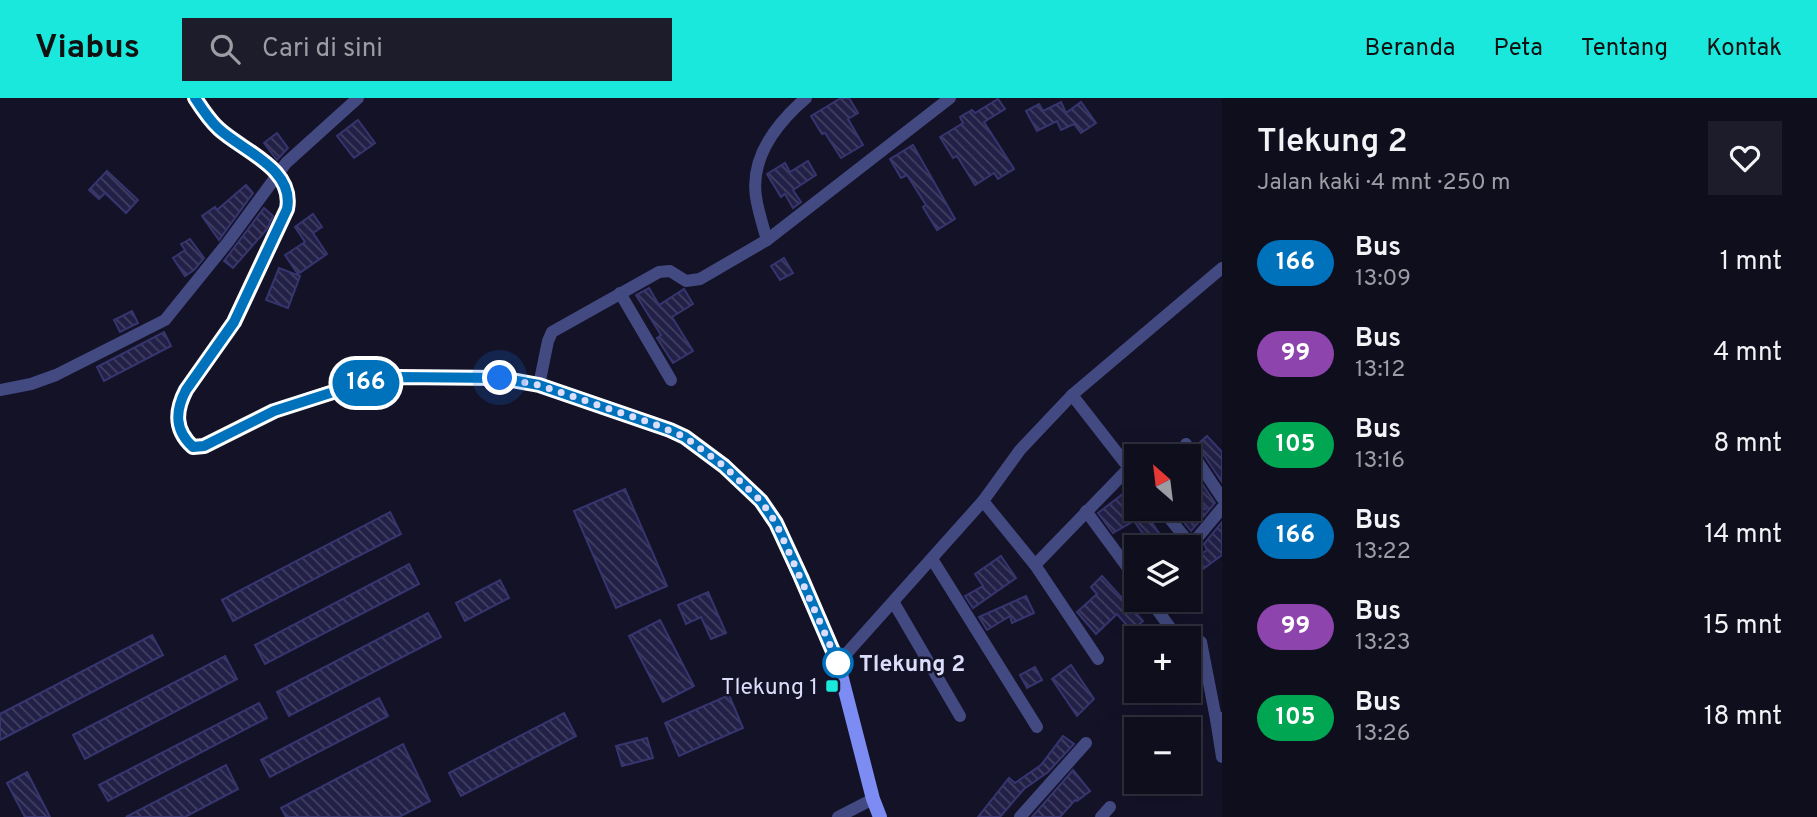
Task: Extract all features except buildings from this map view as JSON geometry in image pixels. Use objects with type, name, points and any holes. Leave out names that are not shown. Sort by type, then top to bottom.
[{"type":"main road","points":[[195,98],[220,130],[278,173],[288,192],[287,209],[234,322],[186,390],[178,409],[180,428],[193,447],[204,446],[274,411],[381,379],[500,378],[539,385],[685,437],[724,466],[761,501],[776,523],[838,663],[880,817]]},
{"type":"street","points":[[0,390],[31,384],[56,375],[165,320],[228,242],[286,163],[358,98]]},
{"type":"street","points":[[767,240],[756,196],[757,161],[772,134],[806,98]]},
{"type":"street","points":[[539,385],[552,332],[659,272],[665,270],[687,281],[700,279],[767,240],[950,98]]},
{"type":"street","points":[[838,663],[983,501],[1020,450],[1072,395],[1222,268]]},
{"type":"street","points":[[620,293],[671,380]]},
{"type":"street","points":[[1072,395],[1124,462]]},
{"type":"street","points":[[1201,466],[1222,498]]},
{"type":"street","points":[[1035,565],[1086,511],[1124,479]]},
{"type":"street","points":[[983,501],[1035,565],[1098,659]]},
{"type":"street","points":[[1200,535],[1222,508]]},
{"type":"street","points":[[1086,511],[1124,563]]},
{"type":"street","points":[[932,559],[1037,727]]},
{"type":"street","points":[[894,603],[960,716]]},
{"type":"street","points":[[1201,642],[1219,719],[1222,757]]},
{"type":"street","points":[[1201,667],[1207,674]]},
{"type":"street","points":[[1020,817],[1086,743]]},
{"type":"street","points":[[838,817],[873,799]]},
{"type":"bus line","name":"166","points":[[195,98],[220,130],[278,173],[288,192],[289,201],[234,322],[180,402],[178,423],[189,444],[198,448],[204,446],[274,411],[381,379],[500,378],[539,385],[670,430],[685,437],[724,466],[761,501],[776,523],[838,663]]},
{"type":"place","name":"Tlekung 2","points":[[838,663]]},
{"type":"place","name":"Tlekung 1","points":[[832,686]]},
{"type":"route","points":[[500,378],[539,385],[654,424],[685,437],[724,466],[761,501],[776,523],[838,663]]}]
